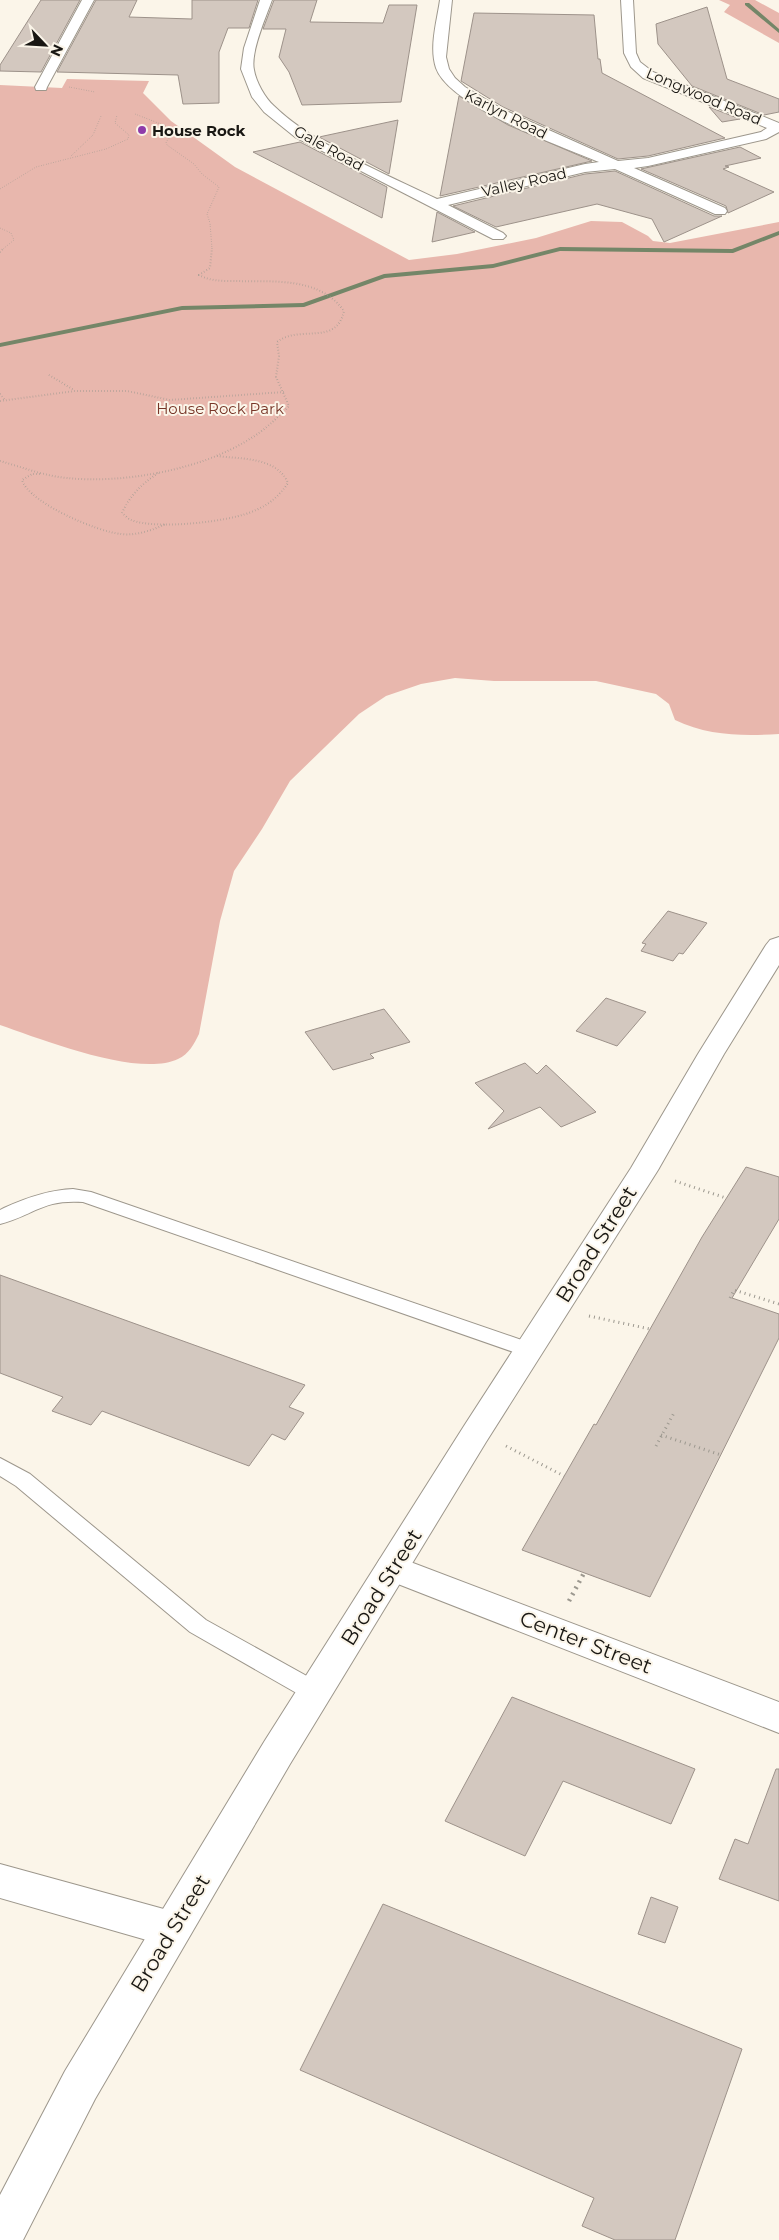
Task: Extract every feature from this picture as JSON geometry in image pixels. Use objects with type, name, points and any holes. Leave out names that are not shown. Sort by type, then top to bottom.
[{"type":"street","points":[[41,87],[88,0]]},
{"type":"street","name":"Gale Road","points":[[266,0],[247,60],[251,81],[259,97],[269,109],[300,134],[498,236]]},
{"type":"street","name":"Karlyn Road","points":[[446,0],[439,49],[440,61],[451,83],[463,94],[497,112],[615,166]]},
{"type":"street","name":"Longwood Road","points":[[627,0],[630,53],[640,69],[659,80],[777,127]]},
{"type":"street","name":"Valley Road","points":[[434,204],[585,168],[648,162],[766,135],[777,127]]},
{"type":"street","name":"Valley Road","points":[[615,166],[720,211]]},
{"type":"street","name":"Broad Street","points":[[0,2239],[80,2085],[171,1929],[475,1434],[644,1170],[711,1054],[779,946]]},
{"type":"street","name":"Center Street","points":[[392,1568],[779,1718]]},
{"type":"street","points":[[0,1881],[171,1929]]},
{"type":"lane","points":[[0,1218],[34,1200],[55,1195],[85,1196],[529,1350]]},
{"type":"lane","points":[[0,1466],[22,1480],[198,1626],[315,1692]]},
{"type":"path","points":[[0,460],[43,473],[77,480],[134,476],[159,472],[224,453],[279,419],[289,406],[276,376],[279,356],[277,342],[290,334],[310,334],[327,331],[338,326],[344,311],[335,299],[325,292],[314,288],[289,282],[220,281],[199,275],[210,268],[212,250],[210,223],[207,214],[219,187],[215,182],[202,174],[194,164],[166,145],[166,142],[176,130],[135,114]]},
{"type":"path","points":[[0,189],[35,168],[70,157],[109,149],[128,139],[129,135],[115,123],[117,115]]},
{"type":"path","points":[[70,157],[99,128],[101,116]]},
{"type":"path","points":[[0,228],[11,233],[14,240],[0,252]]},
{"type":"path","points":[[49,375],[75,390]]},
{"type":"path","points":[[0,401],[75,390],[128,391],[170,400],[284,392]]},
{"type":"path","points":[[0,394],[5,401]]},
{"type":"path","points":[[159,472],[127,500],[122,513],[130,520],[166,523],[224,519],[250,513],[270,504],[281,494],[288,483],[287,475],[280,468],[249,460],[215,456]]},
{"type":"path","points":[[43,473],[32,474],[22,480],[25,488],[46,503],[87,523],[120,534],[140,533],[166,523]]},
{"type":"path","points":[[644,1170],[726,1198]]},
{"type":"path","points":[[730,1298],[734,1290],[779,1304]]},
{"type":"path","points":[[558,1305],[599,1320],[650,1329]]},
{"type":"path","points":[[656,1446],[674,1411]]},
{"type":"path","points":[[475,1434],[523,1453],[564,1476]]},
{"type":"path","points":[[662,1435],[721,1455]]},
{"type":"green space","points":[[719,0],[755,0],[779,13],[779,43],[724,12],[730,5]]},
{"type":"green space","name":"House Rock Park","points":[[67,79],[149,81],[143,93],[171,121],[235,167],[409,260],[457,254],[536,238],[591,221],[622,222],[648,236],[653,241],[670,243],[779,222],[779,734],[739,735],[700,729],[675,720],[669,704],[656,694],[596,681],[494,681],[455,678],[421,684],[386,696],[359,714],[290,781],[262,829],[234,871],[220,921],[199,1034],[188,1052],[178,1059],[161,1064],[139,1064],[89,1054],[0,1025],[0,85],[62,88]]},
{"type":"building","points":[[41,0],[80,0],[41,72],[0,71],[0,65]]},
{"type":"building","points":[[96,0],[137,0],[129,17],[192,19],[192,0],[258,0],[249,28],[228,28],[219,52],[219,103],[183,104],[178,75],[57,72]]},
{"type":"building","points":[[274,0],[317,0],[310,22],[383,23],[389,5],[417,5],[401,102],[302,105],[289,72],[279,57],[286,29],[263,29]]},
{"type":"building","points":[[707,7],[727,79],[779,99],[779,112],[764,115],[692,86],[658,44],[656,24]]},
{"type":"building","points":[[474,13],[594,15],[598,59],[600,59],[602,73],[725,138],[648,156],[618,159],[503,107],[461,81]]},
{"type":"building","points":[[459,96],[508,125],[592,161],[440,196]]},
{"type":"building","points":[[709,107],[740,119],[722,122]]},
{"type":"building","points":[[398,120],[389,174],[319,137]]},
{"type":"building","points":[[300,142],[387,187],[382,218],[253,152]]},
{"type":"building","points":[[740,147],[761,158],[725,166],[729,167],[723,169],[774,192],[728,213],[726,206],[641,169]]},
{"type":"building","points":[[615,171],[714,216],[722,216],[664,242],[652,219],[597,204],[496,227],[453,206],[585,174]]},
{"type":"building","points":[[437,212],[475,232],[432,242]]},
{"type":"building","points":[[668,911],[707,923],[683,954],[679,953],[673,961],[641,951],[646,944],[642,943]]},
{"type":"building","points":[[606,998],[646,1012],[617,1046],[576,1031]]},
{"type":"building","points":[[384,1009],[410,1042],[370,1054],[374,1058],[333,1070],[305,1032]]},
{"type":"building","points":[[525,1063],[537,1074],[546,1065],[596,1112],[561,1127],[540,1107],[488,1129],[504,1111],[475,1083]]},
{"type":"building","points":[[746,1167],[779,1177],[779,1219],[732,1298],[779,1314],[779,1338],[650,1597],[522,1550],[594,1424],[596,1425],[702,1237]]},
{"type":"building","points":[[0,1275],[305,1385],[289,1407],[304,1413],[285,1440],[272,1434],[249,1466],[102,1411],[91,1425],[52,1411],[63,1397],[0,1373]]},
{"type":"building","points":[[512,1697],[695,1769],[671,1824],[563,1781],[525,1856],[445,1821]]},
{"type":"building","points":[[776,1769],[779,1769],[779,1901],[719,1879],[735,1839],[748,1844]]},
{"type":"building","points":[[651,1897],[678,1907],[665,1943],[638,1934]]},
{"type":"building","points":[[383,1904],[742,2049],[675,2240],[615,2240],[582,2226],[594,2198],[300,2070]]},
{"type":"waterway","points":[[747,4],[779,32]]},
{"type":"waterway","points":[[0,345],[182,308],[304,305],[384,276],[493,266],[560,249],[733,251],[779,233]]},
{"type":"place","name":"House Rock","points":[[142,130]]}]
